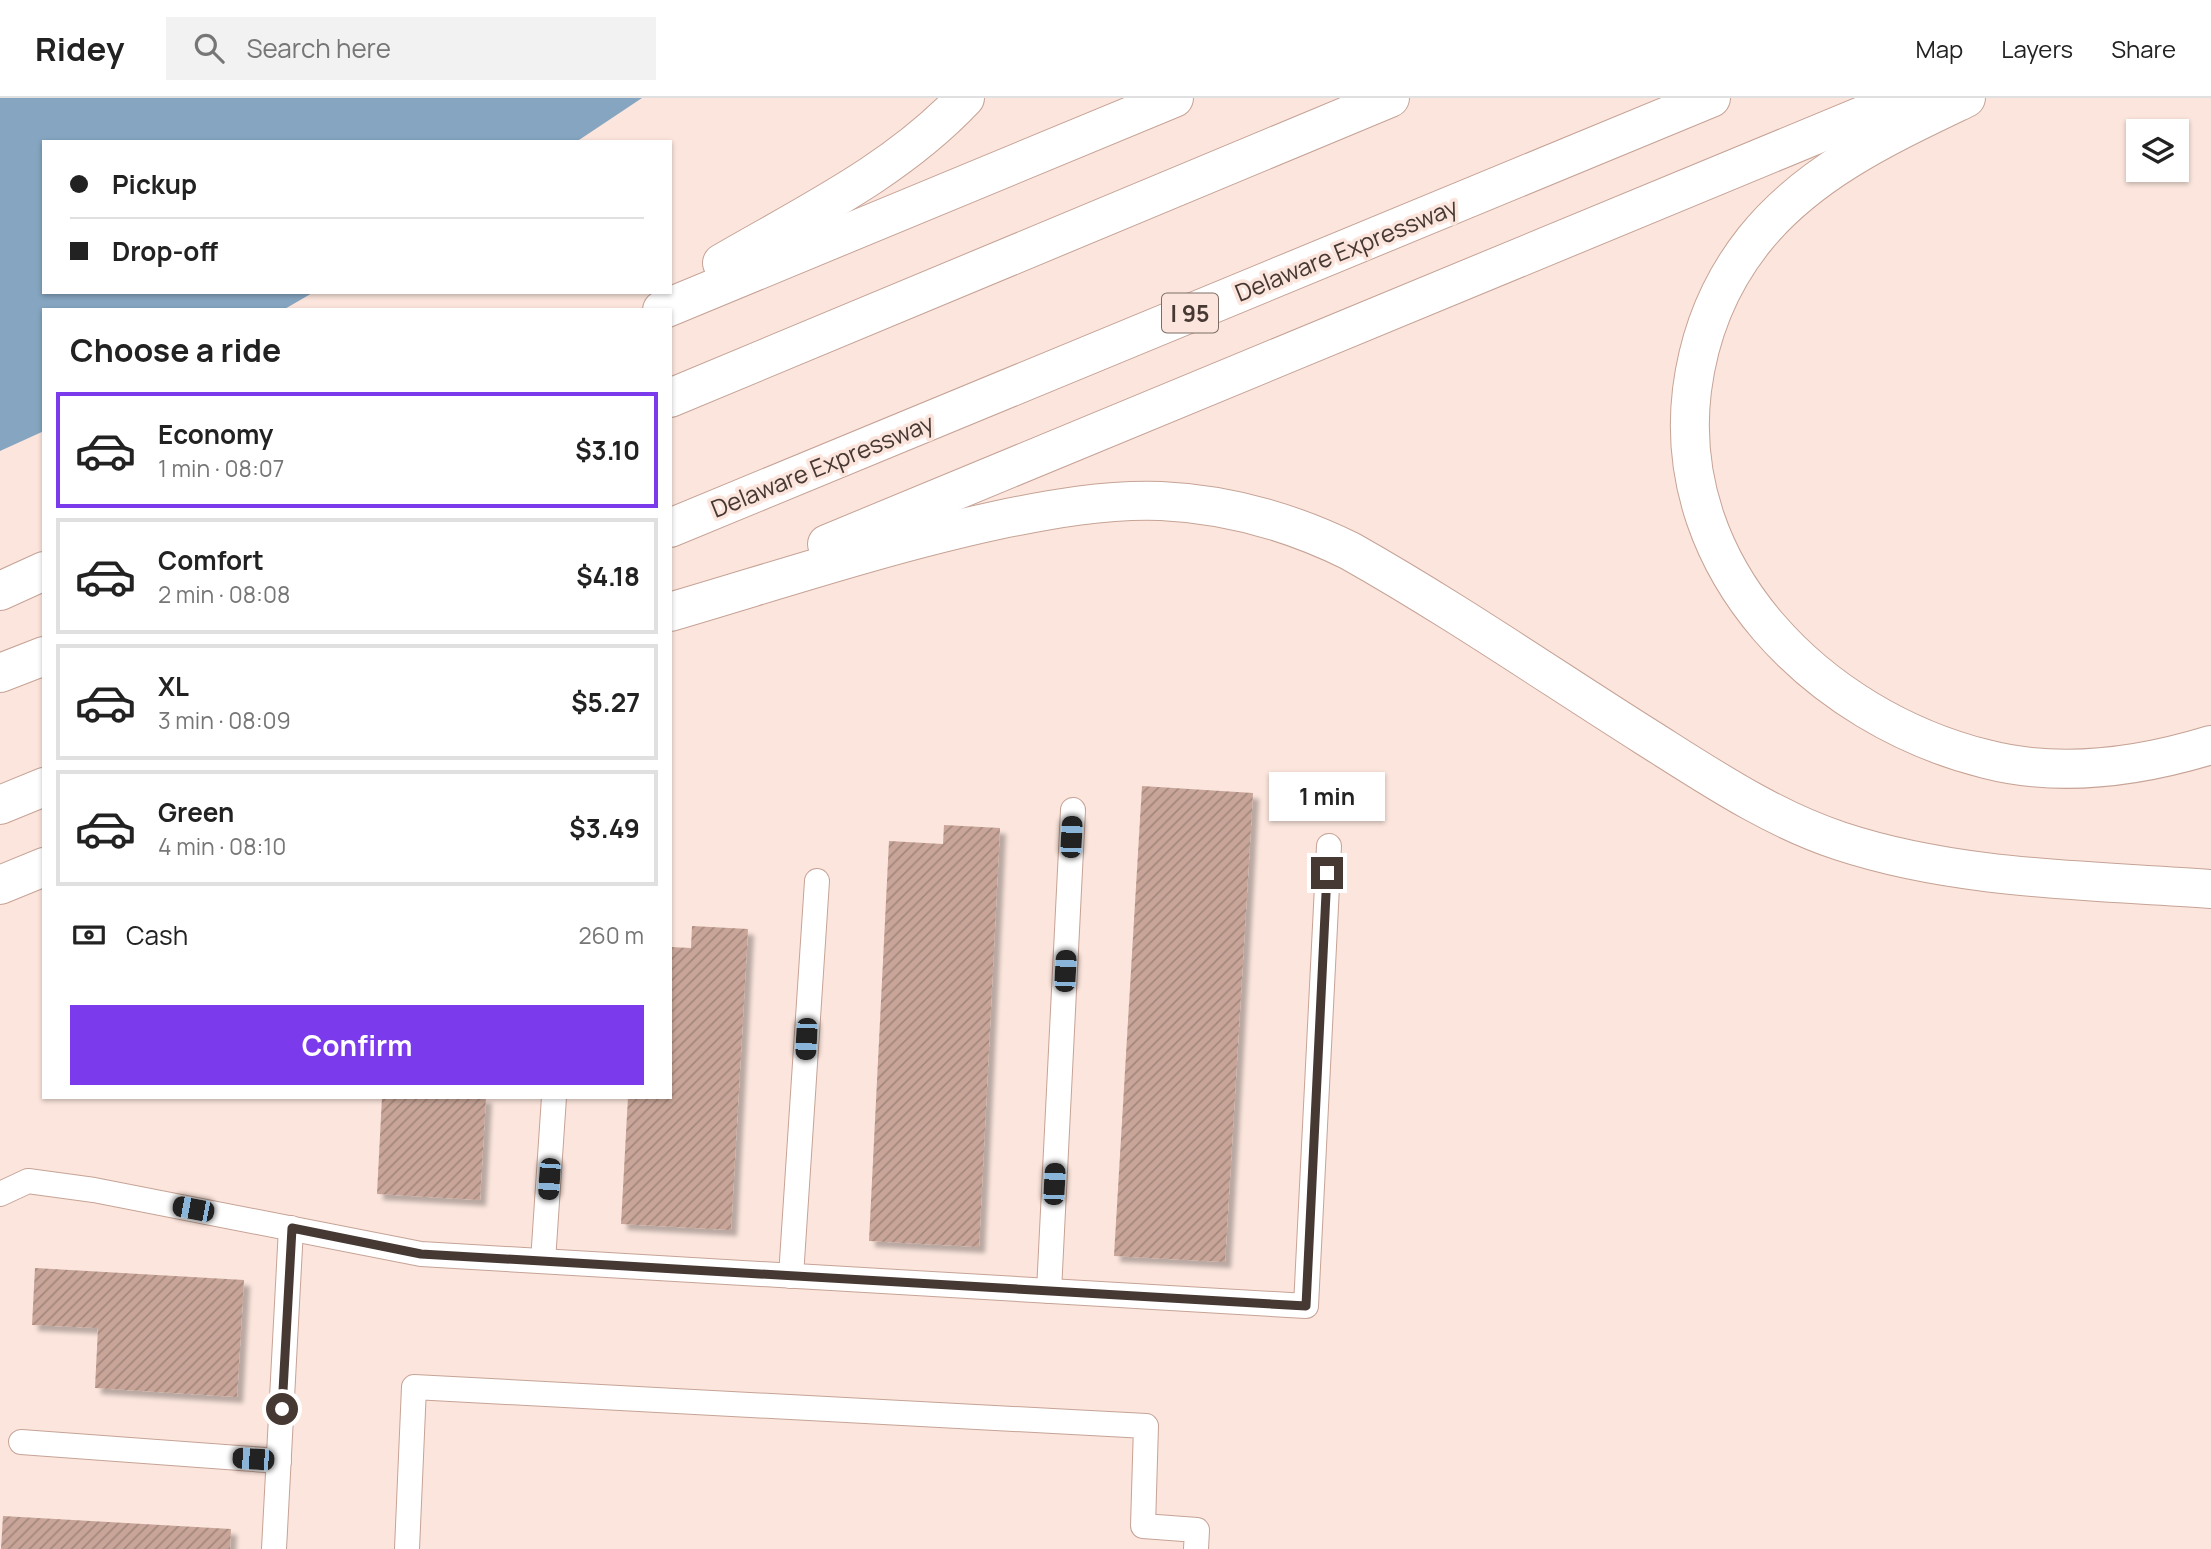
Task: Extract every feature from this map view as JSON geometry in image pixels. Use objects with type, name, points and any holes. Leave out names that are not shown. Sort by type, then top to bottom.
[{"type":"highway","points":[[672,293],[865,182],[921,142],[965,98]]},
{"type":"highway","points":[[667,308],[1174,98]]},
{"type":"highway","points":[[672,397],[1390,98]]},
{"type":"highway","name":"Delaware Expressway","points":[[672,527],[1711,98]]},
{"type":"highway","points":[[672,611],[1905,98]]},
{"type":"highway","points":[[1966,98],[1840,163],[1808,188],[1754,240],[1724,285],[1699,345],[1690,404],[1695,487],[1712,539],[1737,589],[1798,659],[1857,704],[1919,737],[1987,760],[2052,767],[2148,762],[2211,745]]},
{"type":"highway","points":[[646,308],[671,294]]},
{"type":"highway","points":[[672,611],[911,541],[1055,509],[1162,501],[1240,511],[1316,534],[1350,551],[1724,786],[1798,824],[1837,840],[1874,851],[1952,867],[2211,889]]},
{"type":"highway","points":[[0,591],[42,572]]},
{"type":"highway","points":[[0,673],[42,657]]},
{"type":"highway","points":[[0,805],[42,788]]},
{"type":"highway","points":[[0,885],[42,868]]},
{"type":"lane","points":[[1049,1291],[1073,810]]},
{"type":"lane","points":[[0,1194],[28,1181],[94,1190],[421,1254],[1306,1306],[1329,846]]},
{"type":"lane","points":[[791,1276],[817,881]]},
{"type":"lane","points":[[543,1261],[554,1099]]},
{"type":"lane","points":[[274,1549],[292,1228]]},
{"type":"lane","points":[[407,1549],[414,1387],[1146,1426],[1143,1526],[1197,1530],[1196,1549]]},
{"type":"lane","points":[[21,1442],[279,1461]]},
{"type":"water","points":[[0,98],[642,98],[579,140],[42,140],[42,294],[311,294],[286,308],[42,308],[42,432],[0,451]]},
{"type":"building","points":[[1142,786],[1253,793],[1225,1262],[1114,1256]]},
{"type":"building","points":[[944,825],[1000,828],[979,1247],[869,1241],[889,841],[943,844]]},
{"type":"building","points":[[692,926],[748,929],[731,1230],[621,1224],[628,1099],[672,1099],[672,947],[691,948]]},
{"type":"building","points":[[382,1099],[486,1099],[480,1200],[377,1194]]},
{"type":"building","points":[[35,1268],[244,1280],[237,1397],[95,1388],[98,1328],[32,1325]]},
{"type":"building","points":[[3,1516],[231,1529],[230,1549],[1,1549]]},
{"type":"route","points":[[282,1409],[292,1228],[421,1254],[1306,1306],[1327,873]]}]
